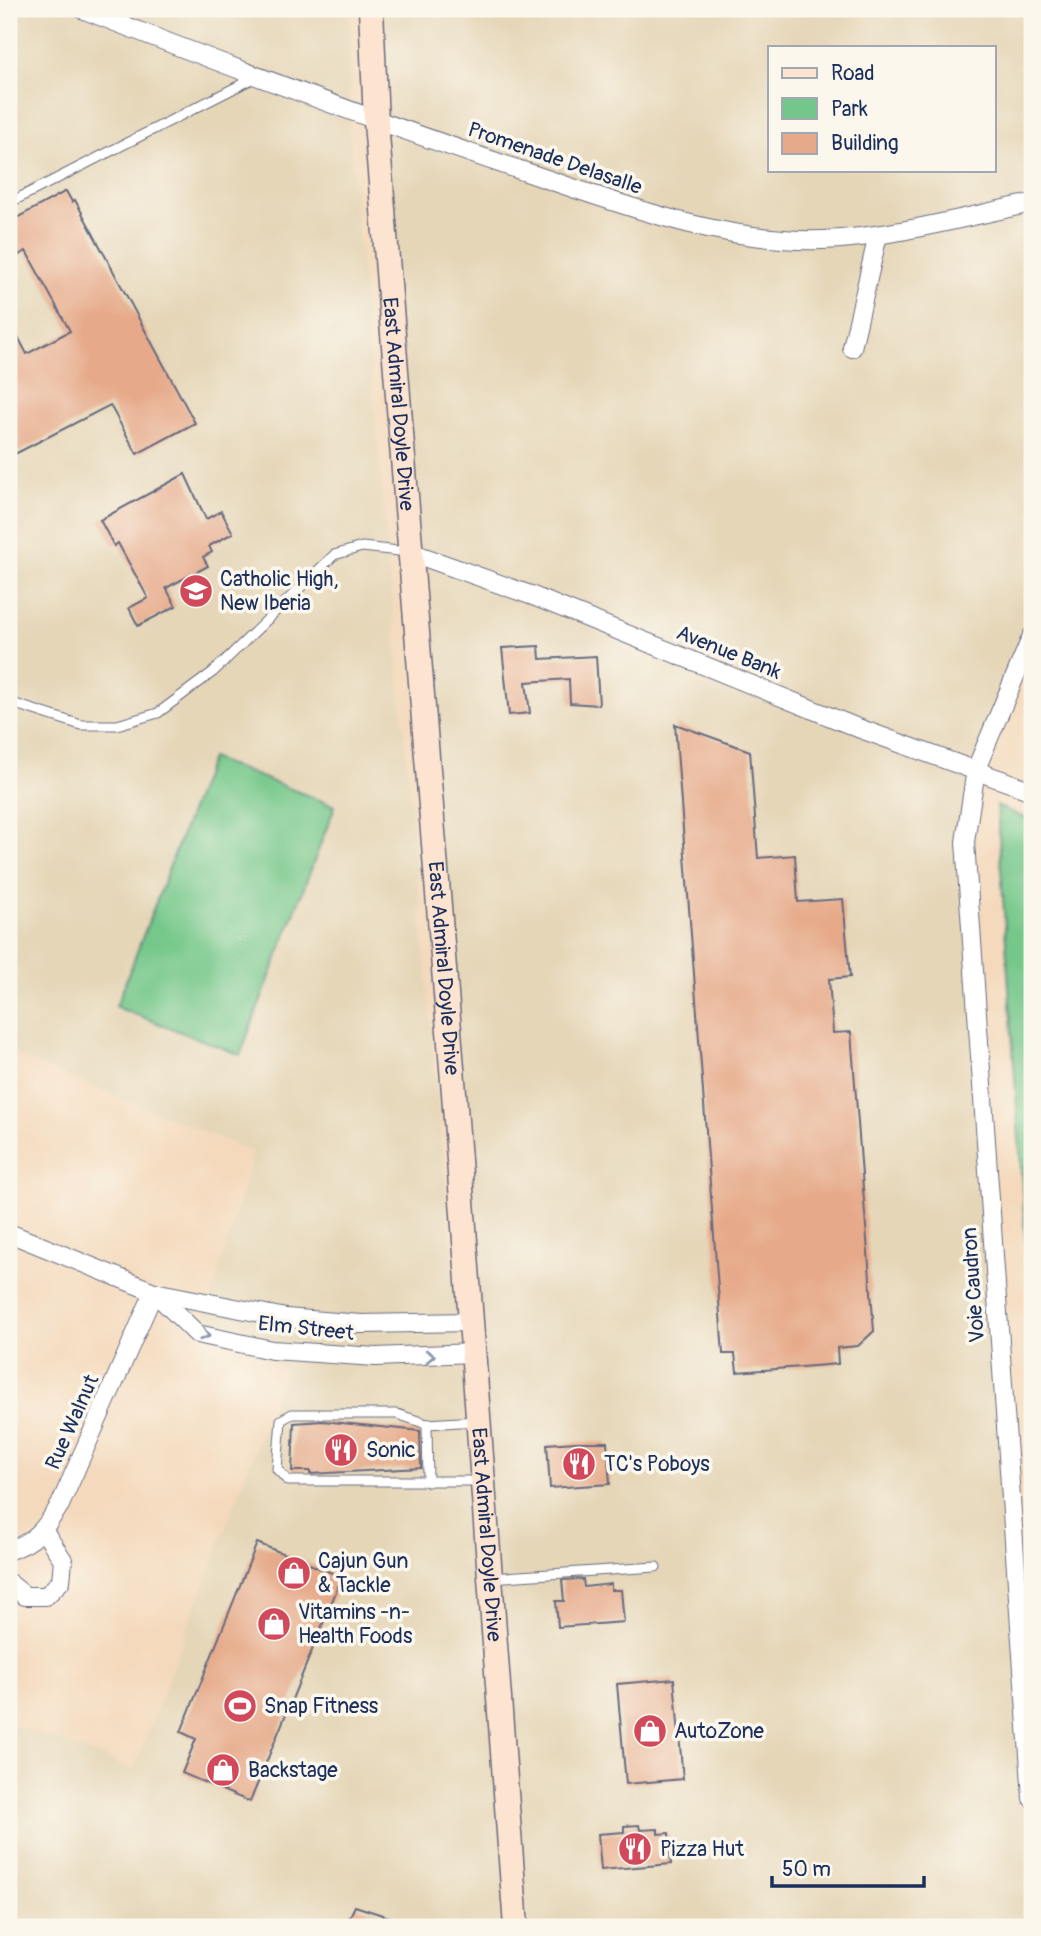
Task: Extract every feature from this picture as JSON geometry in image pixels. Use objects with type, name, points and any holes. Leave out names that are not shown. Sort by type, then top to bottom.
[{"type":"main road","name":"East Admiral Doyle Drive","points":[[372,9],[376,121],[516,1927]]},
{"type":"street","name":"Promenade Delasalle","points":[[82,9],[376,121],[649,213],[723,231],[811,239],[878,235],[1032,203]]},
{"type":"street","points":[[852,348],[878,235]]},
{"type":"street","name":"Avenue Bank","points":[[410,552],[533,596],[859,728],[1032,791]]},
{"type":"street","name":"Voie Caudron","points":[[1032,636],[976,769],[965,842],[1032,1798]]},
{"type":"street","name":"Elm Street","points":[[9,1233],[154,1292],[286,1318],[361,1324],[470,1322]]},
{"type":"street","name":"Elm Street","points":[[154,1292],[197,1334],[272,1350],[376,1357],[472,1353]]},
{"type":"street","name":"Rue Walnut","points":[[9,1550],[23,1546],[44,1531],[60,1505],[154,1292]]},
{"type":"street","points":[[9,1583],[25,1597],[46,1596],[61,1581],[63,1559],[44,1531]]},
{"type":"lane","points":[[9,203],[256,77]]},
{"type":"lane","points":[[9,702],[81,725],[117,725],[158,713],[213,672],[334,555],[362,547],[410,552]]},
{"type":"lane","points":[[477,1421],[427,1423],[397,1414],[292,1414],[281,1420],[277,1469],[288,1481],[482,1481]]},
{"type":"lane","points":[[427,1423],[428,1482]]},
{"type":"lane","points":[[489,1579],[656,1567]]},
{"type":"shaded area","points":[[9,9],[350,9],[349,130],[512,1913],[376,9],[1032,9],[1032,636],[976,769],[965,842],[1032,1799],[1032,1927],[9,1927],[9,1723],[134,1769],[285,1370],[204,1322],[253,1152],[9,1052]]},
{"type":"green space","points":[[211,758],[335,806],[240,1055],[116,1007]]},
{"type":"green space","points":[[997,806],[1032,821],[1032,1336]]},
{"type":"building","points":[[66,191],[72,202],[75,200],[195,423],[137,454],[110,405],[9,457],[9,320],[27,354],[70,331],[26,251],[9,260],[9,222]]},
{"type":"building","points":[[185,474],[206,519],[221,511],[233,533],[209,546],[212,552],[203,557],[208,566],[166,588],[176,606],[138,626],[129,608],[148,598],[118,543],[114,546],[100,520]]},
{"type":"building","points":[[539,646],[540,659],[596,656],[599,705],[570,703],[569,679],[526,682],[530,713],[509,715],[502,648]]},
{"type":"building","points":[[675,724],[750,751],[758,858],[795,855],[798,902],[843,899],[850,977],[829,979],[833,1033],[851,1032],[874,1331],[858,1346],[837,1348],[838,1364],[737,1372],[735,1354],[723,1354]]},
{"type":"building","name":"Sonic","points":[[322,1421],[420,1431],[421,1468],[310,1474],[310,1471],[292,1471],[294,1423]]},
{"type":"building","name":"TC's Poboys","points":[[607,1442],[610,1484],[550,1488],[547,1444]]},
{"type":"building","points":[[257,1543],[342,1577],[250,1802],[182,1773],[196,1739],[181,1732]]},
{"type":"building","points":[[583,1579],[584,1587],[611,1584],[611,1590],[621,1590],[624,1622],[558,1627],[556,1601],[564,1601],[562,1580]]},
{"type":"building","name":"AutoZone","points":[[674,1679],[683,1779],[626,1784],[617,1684]]},
{"type":"building","name":"Pizza Hut","points":[[639,1825],[640,1830],[658,1829],[658,1834],[669,1833],[671,1864],[601,1870],[598,1834],[624,1832],[624,1826]]},
{"type":"building","points":[[355,1906],[410,1924],[410,1927],[345,1927]]},
{"type":"place","name":"Catholic High, New Iberia","points":[[196,591]]},
{"type":"place","name":"Sonic","points":[[341,1450]]},
{"type":"place","name":"TC's Poboys","points":[[579,1464]]},
{"type":"place","name":"Cajun Gun & Tackle","points":[[294,1573]]},
{"type":"place","name":"Vitamins -n- Health Foods","points":[[274,1624]]},
{"type":"place","name":"Snap Fitness","points":[[240,1706]]},
{"type":"place","name":"AutoZone","points":[[650,1731]]},
{"type":"place","name":"Backstage","points":[[223,1770]]},
{"type":"place","name":"Pizza Hut","points":[[635,1849]]}]
